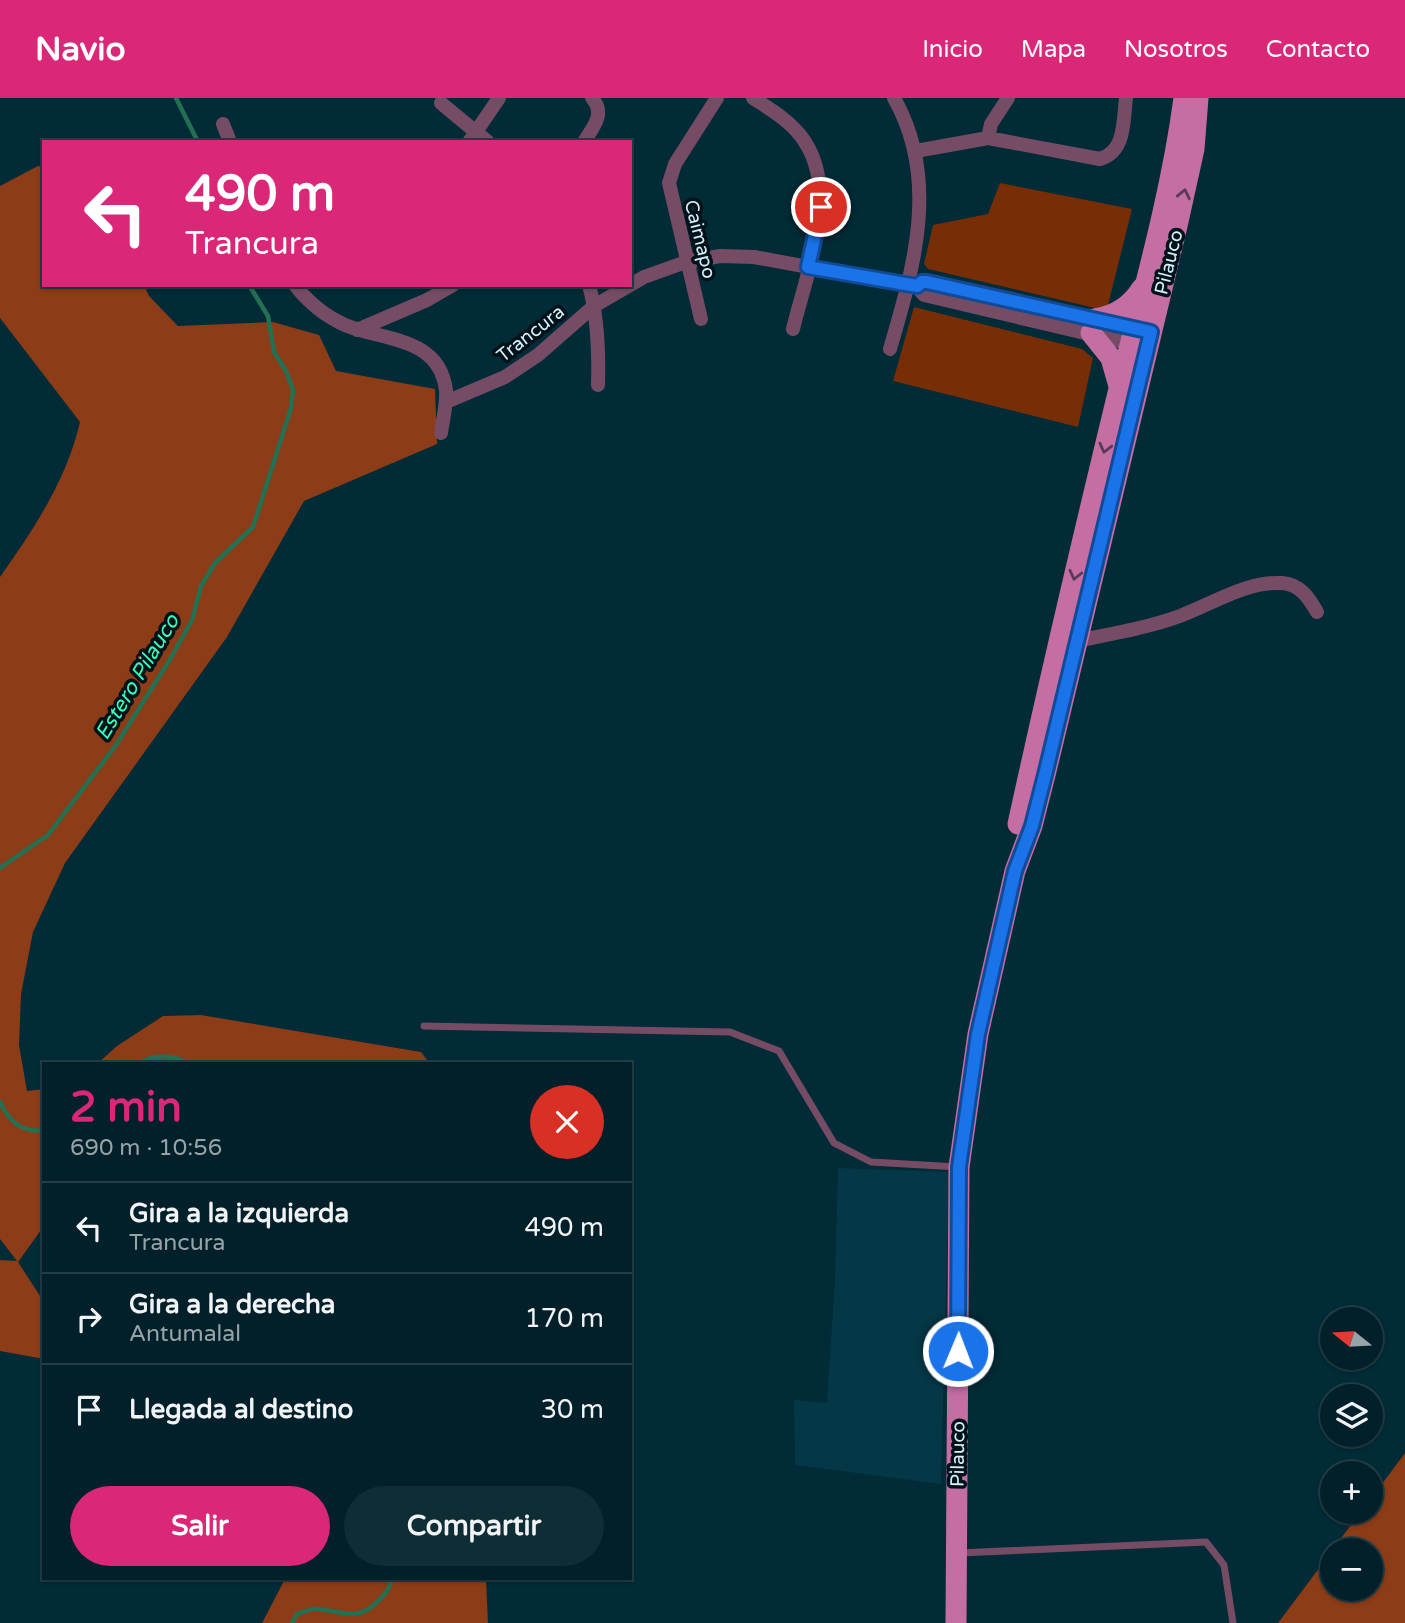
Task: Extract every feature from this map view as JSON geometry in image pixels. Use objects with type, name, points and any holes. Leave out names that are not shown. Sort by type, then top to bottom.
[{"type":"main road","name":"Pilauco","points":[[1015,871],[1019,823],[1120,388],[1141,338],[1146,276],[1177,147],[1184,98]]},
{"type":"main road","name":"Pilauco","points":[[956,1623],[959,1167],[978,1034],[1015,871],[1035,815],[1076,641],[1141,338],[1194,149],[1198,98]]},
{"type":"main road","points":[[1120,388],[1111,358],[1093,326],[1127,306],[1139,293],[1146,276]]},
{"type":"street","points":[[440,103],[473,136],[499,98]]},
{"type":"street","points":[[585,140],[599,118],[598,105],[592,98]]},
{"type":"street","name":"Caimapo","points":[[701,319],[669,183],[675,164],[717,98]]},
{"type":"street","points":[[753,98],[798,133],[814,162],[821,207],[793,329]]},
{"type":"street","points":[[890,349],[913,286],[920,226],[916,151],[907,123],[894,98]]},
{"type":"street","points":[[988,138],[991,124],[1008,98]]},
{"type":"street","points":[[916,151],[988,138],[1100,159],[1111,155],[1119,146],[1126,98]]},
{"type":"street","points":[[223,124],[229,140]]},
{"type":"street","name":"Trancura","points":[[632,284],[686,262],[737,256],[913,286],[924,295],[1093,326],[1141,338]]},
{"type":"street","points":[[297,287],[317,309],[357,330],[403,340],[421,349],[440,372],[446,402],[441,433]]},
{"type":"street","points":[[357,330],[427,300],[450,287]]},
{"type":"street","points":[[589,287],[599,353],[598,385]]},
{"type":"street","name":"Trancura","points":[[446,402],[486,387],[514,372],[594,306],[627,287]]},
{"type":"street","points":[[1076,641],[1178,616],[1254,586],[1283,583],[1296,587],[1308,597],[1317,612]]},
{"type":"lane","points":[[424,1026],[730,1032],[779,1051],[834,1143],[871,1162],[959,1167]]},
{"type":"lane","points":[[955,1553],[1206,1542],[1224,1565],[1233,1623]]},
{"type":"shaded area","points":[[38,166],[42,167],[42,287],[145,287],[149,296],[178,326],[273,322],[319,335],[336,371],[435,389],[437,444],[304,501],[227,637],[65,863],[33,932],[21,994],[19,1045],[27,1091],[42,1089],[42,1229],[18,1262],[42,1299],[42,1359],[0,1351],[0,1260],[17,1261],[0,1239],[0,577],[48,503],[67,464],[80,422],[0,318],[0,186]]},
{"type":"shaded area","points":[[1000,183],[1132,209],[1108,305],[1099,309],[928,269],[924,264],[933,225],[988,214]]},
{"type":"shaded area","points":[[914,307],[1082,349],[1093,358],[1078,427],[893,381]]},
{"type":"shaded area","points":[[201,1015],[421,1052],[428,1062],[99,1062],[117,1046],[163,1016]]},
{"type":"shaded area","points":[[838,1168],[949,1172],[941,1484],[795,1465],[794,1400],[827,1403],[835,1280]]},
{"type":"shaded area","points":[[1405,1453],[1405,1623],[1278,1623],[1320,1567],[1320,1601],[1383,1601],[1383,1538],[1341,1538],[1352,1524],[1383,1524],[1383,1483]]},
{"type":"shaded area","points":[[284,1580],[486,1580],[488,1623],[262,1623]]},
{"type":"waterway","name":"Estero Pilauco","points":[[176,98],[197,140]]},
{"type":"waterway","name":"Estero Pilauco","points":[[0,868],[48,835],[116,745],[192,620],[201,586],[215,563],[253,527],[291,408],[293,390],[286,371],[274,352],[268,316],[250,287]]},
{"type":"waterway","name":"Estero Pilauco","points":[[141,1062],[164,1056],[185,1062]]},
{"type":"waterway","name":"Estero Pilauco","points":[[0,1102],[7,1115],[17,1124],[29,1130],[42,1130]]},
{"type":"waterway","name":"Estero Pilauco","points":[[292,1623],[297,1614],[313,1609],[352,1614],[366,1610],[386,1593],[390,1580]]},
{"type":"route","points":[[821,207],[808,267],[917,286],[927,282],[1151,332],[1046,771],[1032,826],[1015,871],[978,1034],[959,1167],[958,1351]]}]
